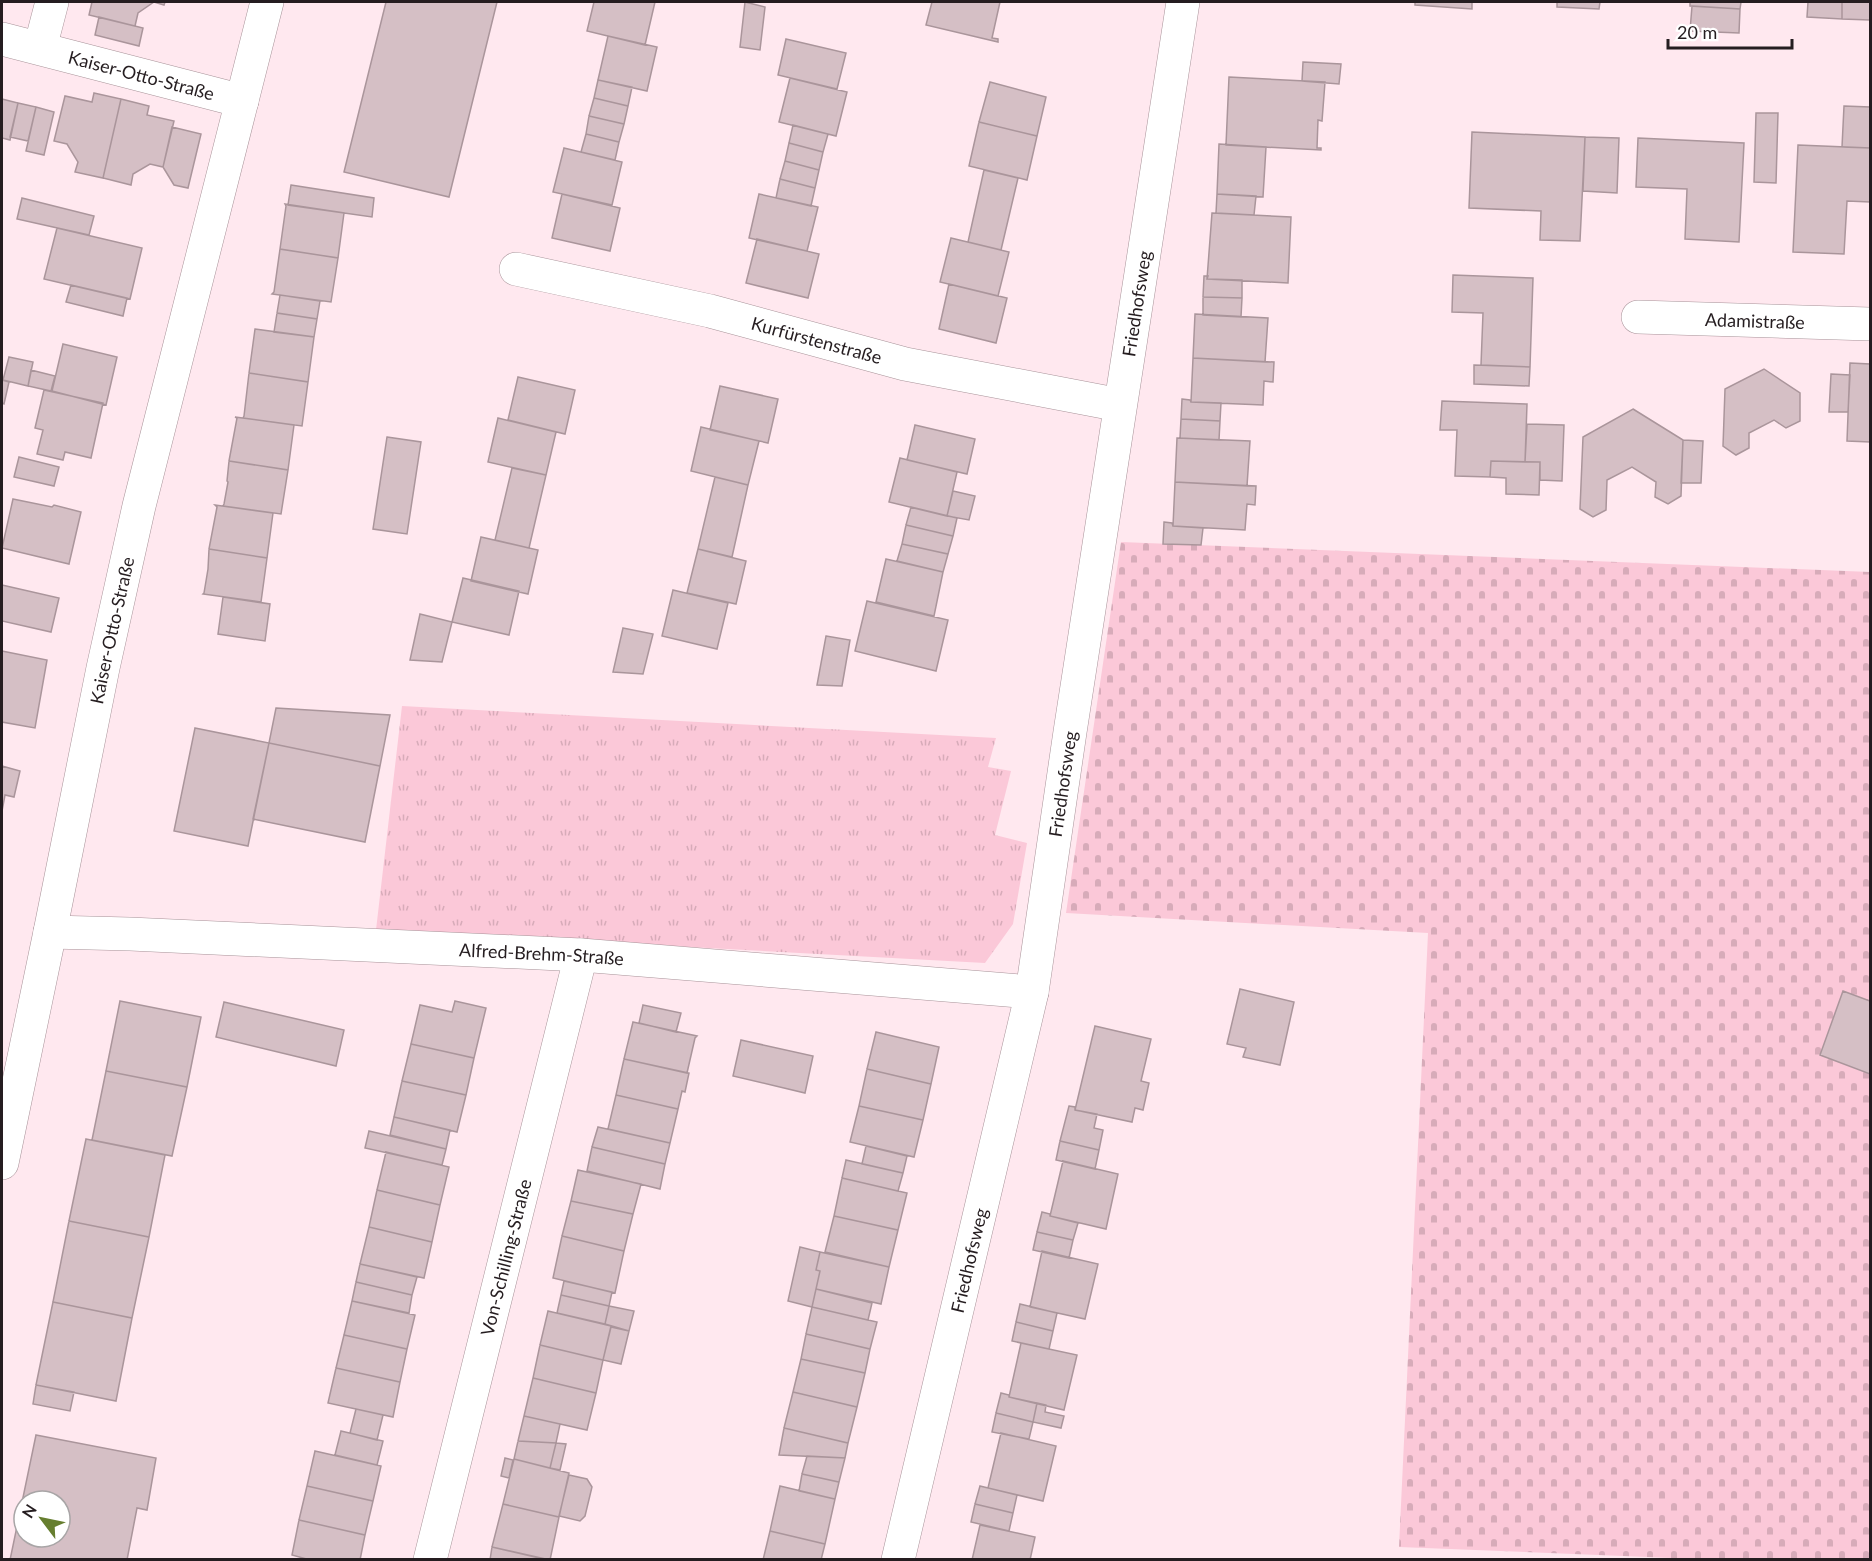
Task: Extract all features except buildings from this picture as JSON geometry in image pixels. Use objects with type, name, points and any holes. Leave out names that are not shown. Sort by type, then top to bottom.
[{"type":"street","points":[[40,48],[52,2]]},
{"type":"street","name":"Kaiser-Otto-Straße","points":[[2,1163],[10,1074],[50,932],[103,668],[139,506],[267,2]]},
{"type":"street","name":"Friedhofsweg","points":[[898,1560],[1032,992],[1183,2]]},
{"type":"street","name":"Kaiser-Otto-Straße","points":[[2,39],[242,101]]},
{"type":"street","name":"Kurfürstenstraße","points":[[516,269],[710,311],[905,364],[1120,405]]},
{"type":"street","name":"Adamistraße","points":[[1638,317],[1870,324]]},
{"type":"street","name":"Alfred-Brehm-Straße","points":[[50,932],[141,934],[581,955],[1032,992]]},
{"type":"street","name":"Von-Schilling-Straße","points":[[430,1560],[581,955]]},
{"type":"green space","points":[[1121,542],[1870,572],[1870,1559],[1697,1559],[1399,1547],[1428,933],[1066,913]]},
{"type":"green space","points":[[402,706],[996,738],[988,767],[1011,771],[995,835],[1027,843],[1013,924],[985,963],[376,930]]}]
